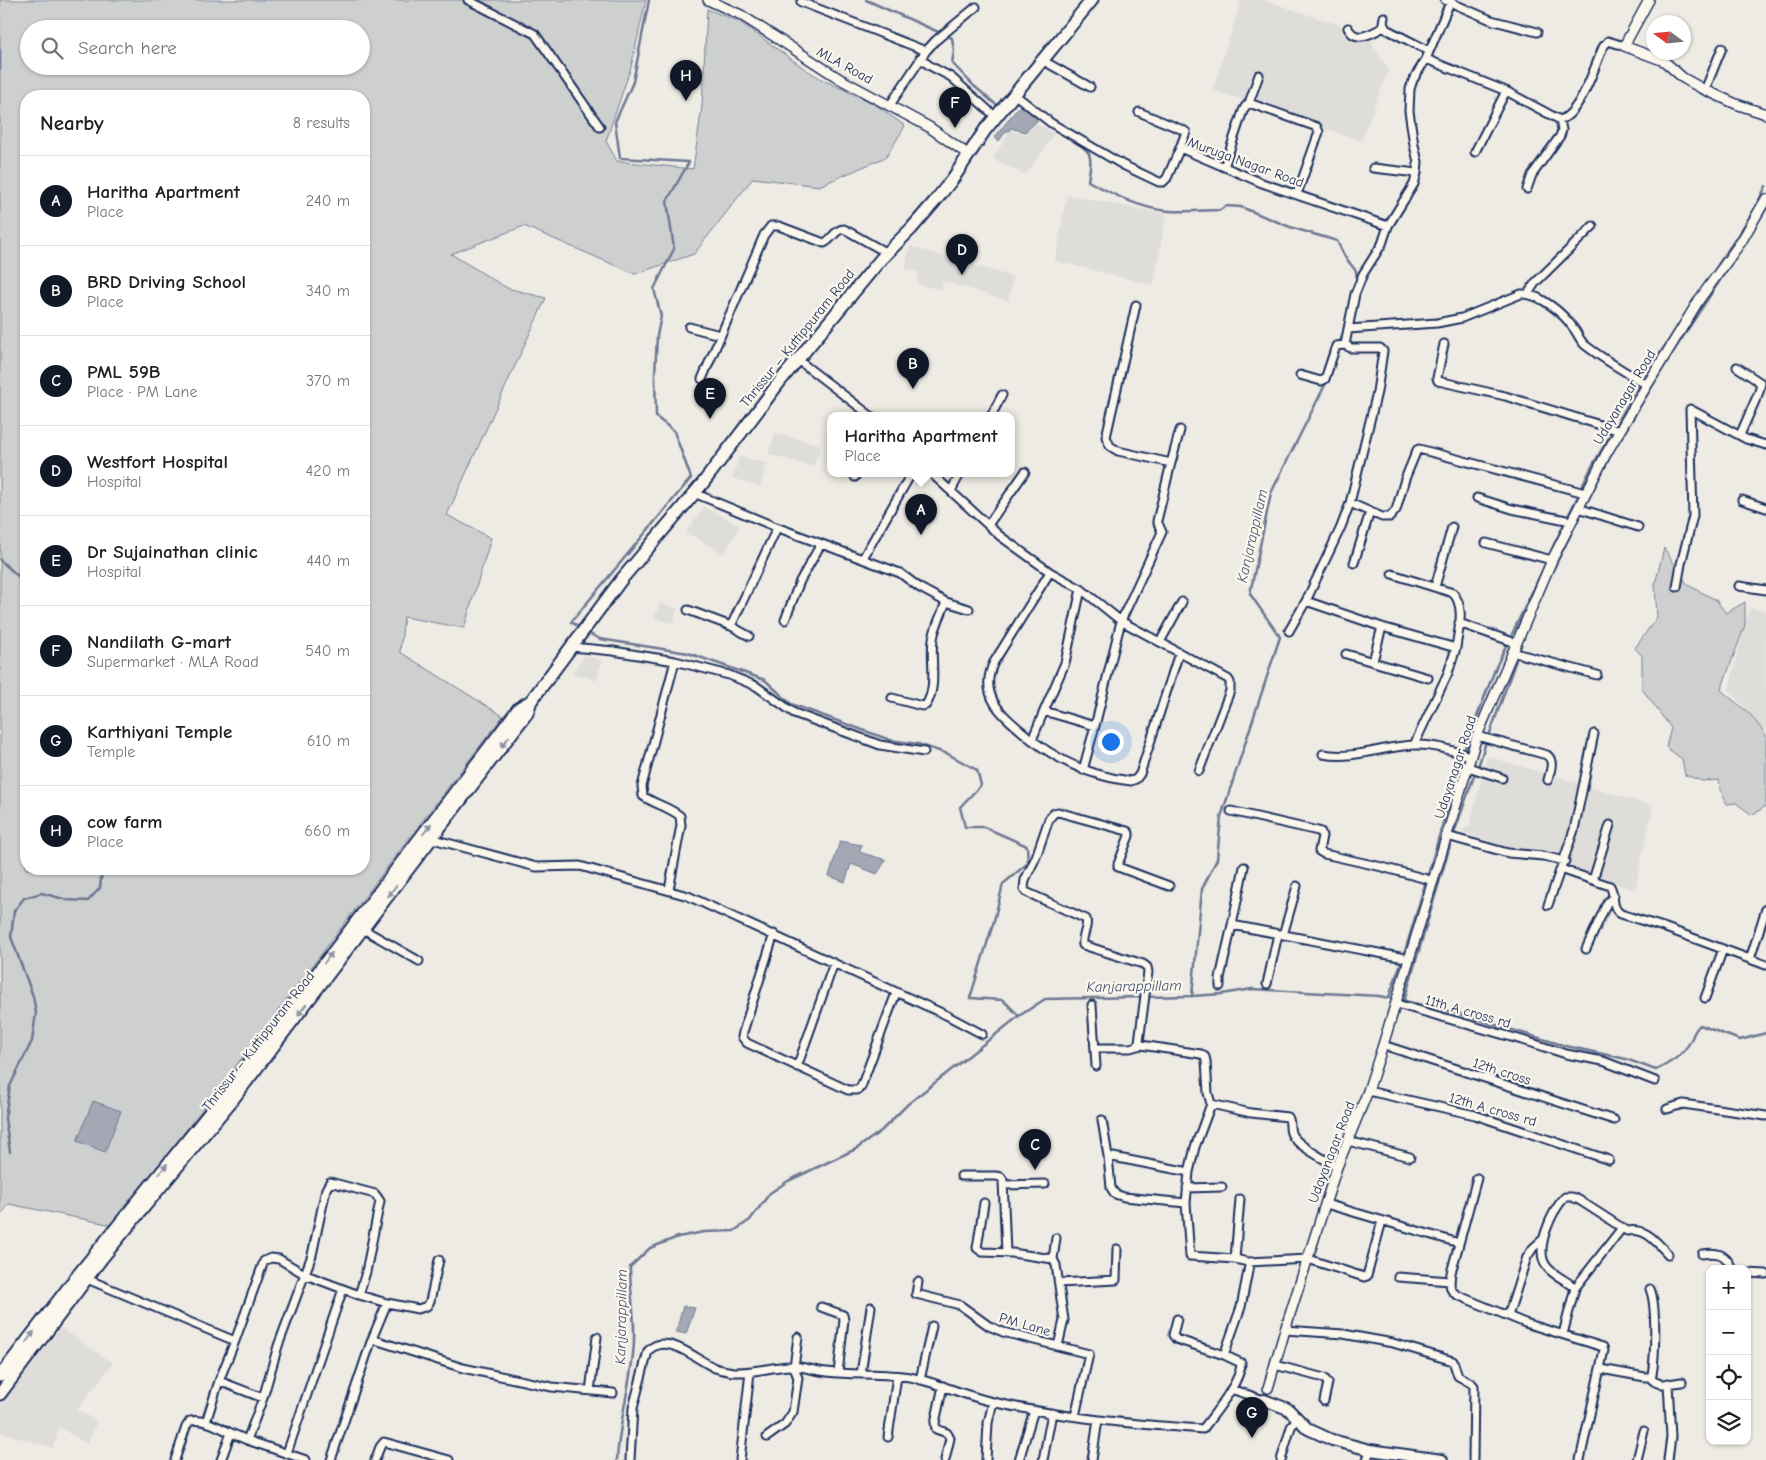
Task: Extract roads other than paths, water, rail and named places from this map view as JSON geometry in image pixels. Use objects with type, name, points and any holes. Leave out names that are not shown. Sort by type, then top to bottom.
[{"type":"main road","name":"Thrissur – Kuttippuram Road","points":[[0,1394],[87,1279],[233,1099],[433,839],[527,713],[531,701],[621,580],[694,493],[798,360],[886,253],[911,229],[936,200],[1014,94],[1092,0]]},
{"type":"main road","name":"Thrissur – Kuttippuram Road","points":[[0,1376],[78,1274],[229,1088],[519,708],[531,701]]},
{"type":"main road","points":[[1260,1399],[1288,1410],[1302,1425],[1313,1432],[1369,1455],[1442,1460]]},
{"type":"street","points":[[468,0],[535,34],[600,128]]},
{"type":"street","name":"MLA Road","points":[[708,0],[741,15],[835,77],[929,127],[969,155]]},
{"type":"street","points":[[1624,46],[1648,0]]},
{"type":"street","points":[[1300,375],[1321,381],[1325,379],[1348,329],[1363,274],[1382,244],[1388,226],[1414,184],[1418,162],[1414,145],[1409,97],[1413,80],[1430,51],[1448,1],[1491,20],[1537,32]]},
{"type":"street","points":[[801,2],[926,51]]},
{"type":"street","points":[[890,105],[926,51],[976,7]]},
{"type":"street","points":[[1384,17],[1384,27]]},
{"type":"street","points":[[1384,27],[1430,51]]},
{"type":"street","points":[[1348,28],[1351,34],[1362,37],[1384,27]]},
{"type":"street","points":[[1560,120],[1568,116],[1578,104],[1603,47],[1608,41],[1664,61],[1683,78],[1706,90],[1736,104],[1766,114]]},
{"type":"street","points":[[1706,90],[1722,48]]},
{"type":"street","points":[[920,58],[930,66],[952,76],[1000,112]]},
{"type":"street","points":[[1426,59],[1506,91],[1560,120]]},
{"type":"street","points":[[1042,60],[1090,87]]},
{"type":"street","points":[[1224,167],[1243,111],[1249,104],[1259,76]]},
{"type":"street","points":[[1476,152],[1506,91]]},
{"type":"street","name":"Muruga Nagar Road","points":[[1014,94],[1051,123],[1123,165],[1159,182],[1163,182],[1167,178],[1180,148],[1262,183],[1388,226]]},
{"type":"street","points":[[1249,104],[1317,127],[1318,132],[1297,194]]},
{"type":"street","points":[[1139,112],[1186,132],[1180,148]]},
{"type":"street","points":[[1526,189],[1532,175],[1560,136],[1562,130],[1560,120]]},
{"type":"street","points":[[1373,168],[1417,173]]},
{"type":"street","name":"Udayanagar Road","points":[[1268,1388],[1337,1167],[1368,1091],[1398,1001],[1434,881],[1452,838],[1477,736],[1512,652],[1552,560],[1606,454],[1699,300],[1741,242],[1766,199]]},
{"type":"street","points":[[702,379],[764,235],[771,226],[779,226],[824,243],[838,231],[844,229],[886,253]]},
{"type":"street","points":[[1528,294],[1535,283],[1593,226]]},
{"type":"street","points":[[1348,329],[1438,323],[1462,318],[1521,294],[1528,294],[1546,303],[1562,316],[1574,328],[1583,344],[1647,385]]},
{"type":"street","points":[[1136,305],[1106,437],[1110,446],[1118,451],[1171,463]]},
{"type":"street","points":[[689,327],[720,335]]},
{"type":"street","points":[[1444,344],[1438,381],[1505,396],[1620,431]]},
{"type":"street","points":[[1289,631],[1333,545],[1350,504],[1377,392],[1383,351],[1380,348],[1351,348],[1342,345]]},
{"type":"street","points":[[798,360],[866,412]]},
{"type":"street","points":[[1737,367],[1760,383]]},
{"type":"street","points":[[1740,436],[1759,392],[1760,383],[1766,375]]},
{"type":"street","points":[[993,412],[1002,395]]},
{"type":"street","points":[[1677,587],[1693,516],[1690,409],[1740,436],[1766,445]]},
{"type":"street","points":[[1083,770],[1121,621],[1162,532],[1157,521],[1180,430]]},
{"type":"street","points":[[1350,504],[1386,518],[1393,515],[1405,479],[1419,449],[1585,493]]},
{"type":"street","points":[[988,525],[1025,472]]},
{"type":"street","points":[[863,558],[909,477]]},
{"type":"street","points":[[935,477],[988,525],[1050,572],[1081,589],[1121,621],[1228,679],[1230,691],[1200,771]]},
{"type":"street","points":[[951,491],[958,477]]},
{"type":"street","points":[[694,493],[777,528],[900,573],[920,588],[946,602],[969,609]]},
{"type":"street","points":[[1477,498],[1571,522]]},
{"type":"street","points":[[1742,500],[1766,508]]},
{"type":"street","points":[[1578,508],[1638,527]]},
{"type":"street","points":[[1354,563],[1370,512]]},
{"type":"street","points":[[1436,587],[1452,527]]},
{"type":"street","points":[[731,626],[777,528]]},
{"type":"street","points":[[1486,543],[1552,560]]},
{"type":"street","points":[[785,620],[800,581],[821,544]]},
{"type":"street","points":[[1050,572],[994,662],[989,676],[991,698],[996,707],[1046,751],[1083,770],[1113,779],[1131,781],[1136,779],[1140,774],[1179,653]]},
{"type":"street","points":[[1392,574],[1453,593],[1457,598],[1460,614],[1456,648],[1448,672],[1414,744]]},
{"type":"street","points":[[1739,586],[1766,590]]},
{"type":"street","points":[[1032,740],[1065,663],[1081,589]]},
{"type":"street","points":[[1306,601],[1382,627],[1456,648]]},
{"type":"street","points":[[892,698],[922,706],[926,705],[932,687],[934,636],[946,602]]},
{"type":"street","points":[[1160,642],[1182,602]]},
{"type":"street","points":[[688,610],[731,626],[749,636]]},
{"type":"street","points":[[1459,623],[1516,643]]},
{"type":"street","points":[[1373,661],[1382,627]]},
{"type":"street","points":[[572,647],[674,660],[729,675],[756,686],[794,713],[880,745],[924,752]]},
{"type":"street","points":[[1512,652],[1597,675]]},
{"type":"street","points":[[1346,654],[1428,678]]},
{"type":"street","points":[[669,890],[681,825],[680,816],[675,812],[650,802],[643,796],[642,786],[674,660]]},
{"type":"street","points":[[1044,711],[1095,726]]},
{"type":"street","points":[[1548,905],[1565,861],[1576,821],[1594,734]]},
{"type":"street","points":[[1477,736],[1547,755],[1552,761],[1548,780]]},
{"type":"street","points":[[1323,754],[1349,756],[1414,744],[1471,756]]},
{"type":"street","points":[[1468,767],[1502,778]]},
{"type":"street","points":[[1231,811],[1318,831],[1322,836],[1319,851],[1324,854],[1434,881]]},
{"type":"street","points":[[1141,1045],[1139,1042],[1147,967],[1143,964],[1083,945],[1086,919],[1026,892],[1024,886],[1049,819],[1054,812],[1058,812],[1129,832],[1118,867],[1124,871],[1169,886]]},
{"type":"street","points":[[1593,880],[1610,825]]},
{"type":"street","points":[[1452,838],[1508,853],[1543,856],[1565,861]]},
{"type":"street","points":[[433,839],[536,867],[580,866],[688,896],[774,934],[946,1015],[982,1034]]},
{"type":"street","points":[[1220,986],[1220,978],[1244,867]]},
{"type":"street","points":[[1561,869],[1610,886],[1614,896],[1613,903],[1616,911],[1622,914],[1766,965]]},
{"type":"street","points":[[1266,984],[1297,886]]},
{"type":"street","points":[[1586,949],[1608,903],[1614,896]]},
{"type":"street","points":[[1750,959],[1766,909]]},
{"type":"street","points":[[1232,925],[1410,959]]},
{"type":"street","points":[[363,929],[419,961]]},
{"type":"street","points":[[774,934],[742,1037],[747,1043],[848,1090],[857,1090],[861,1087],[896,993]]},
{"type":"street","points":[[1705,998],[1723,949]]},
{"type":"street","points":[[797,1067],[834,963]]},
{"type":"street","name":"11th A cross rd","points":[[1398,1001],[1566,1054],[1603,1061],[1655,1081]]},
{"type":"street","points":[[1092,1005],[1096,1066]]},
{"type":"street","points":[[1095,1048],[1130,1048],[1141,1045],[1201,1054],[1205,1057],[1208,1093],[1211,1104],[1188,1172],[1186,1202],[1190,1256],[1235,1259],[1248,1262],[1308,1259],[1367,1276],[1382,1221]]},
{"type":"street","name":"12th cross","points":[[1383,1045],[1614,1120]]},
{"type":"street","name":"12th A cross rd","points":[[1368,1091],[1475,1115],[1531,1132],[1608,1160]]},
{"type":"street","points":[[1211,1104],[1251,1113],[1288,1117],[1290,1132],[1295,1139],[1337,1167]]},
{"type":"street","points":[[1667,1110],[1683,1104],[1766,1116]]},
{"type":"street","points":[[1102,1120],[1112,1192],[1124,1198],[1186,1202]]},
{"type":"street","points":[[1348,1141],[1410,1157]]},
{"type":"street","points":[[1108,1156],[1188,1172]]},
{"type":"street","points":[[961,1176],[996,1176],[1001,1177],[1003,1180],[1006,1254]]},
{"type":"street","points":[[1477,1178],[1450,1281],[1452,1292],[1508,1316],[1603,1347],[1601,1369],[1580,1460]]},
{"type":"street","points":[[247,1440],[263,1398],[278,1346],[312,1256],[328,1184],[334,1183],[375,1194],[380,1201],[366,1272],[359,1295]]},
{"type":"street","points":[[1003,1185],[1045,1184]]},
{"type":"street","points":[[1187,1188],[1222,1186]]},
{"type":"street","points":[[1575,1288],[1546,1267],[1541,1252],[1542,1240],[1547,1228],[1565,1197],[1579,1200],[1627,1231],[1642,1230],[1668,1254]]},
{"type":"street","points":[[1235,1259],[1240,1199]]},
{"type":"street","points":[[984,1203],[977,1248],[982,1252],[1012,1253],[1053,1259]]},
{"type":"street","points":[[1326,1204],[1459,1243]]},
{"type":"street","points":[[1563,1334],[1575,1288],[1622,1228]]},
{"type":"street","name":"PM Lane","points":[[1056,1238],[1053,1259],[1056,1265],[1064,1320],[1058,1346]]},
{"type":"street","points":[[1508,1316],[1527,1257],[1542,1240]]},
{"type":"street","points":[[1059,1283],[1116,1280],[1117,1249]]},
{"type":"street","points":[[1702,1254],[1720,1253],[1726,1257],[1730,1265]]},
{"type":"street","points":[[206,1422],[219,1381],[264,1262],[271,1258],[278,1259],[306,1274],[359,1295],[387,1304],[418,1309],[427,1306],[430,1301],[438,1260]]},
{"type":"street","points":[[1224,1355],[1241,1307],[1249,1266],[1248,1262]]},
{"type":"street","points":[[1751,1273],[1766,1274]]},
{"type":"street","points":[[1398,1276],[1450,1281]]},
{"type":"street","points":[[87,1279],[235,1341]]},
{"type":"street","name":"PM Lane","points":[[918,1282],[917,1295],[960,1305],[989,1326],[1003,1332],[1088,1354],[1075,1416]]},
{"type":"street","points":[[287,1453],[343,1289]]},
{"type":"street","points":[[1650,1289],[1653,1299],[1654,1341],[1653,1373],[1650,1377]]},
{"type":"street","points":[[331,1460],[372,1339],[387,1304]]},
{"type":"street","points":[[821,1307],[843,1315],[838,1373]]},
{"type":"street","points":[[861,1374],[871,1307]]},
{"type":"street","points":[[630,1460],[633,1408],[648,1351],[652,1346],[668,1344],[716,1368],[731,1371],[750,1372],[794,1367],[838,1373],[896,1376],[920,1380],[993,1402],[1034,1410],[1098,1420],[1203,1429],[1231,1389],[1241,1369],[1241,1363],[1174,1337],[1177,1319]]},
{"type":"street","points":[[920,1380],[932,1326]]},
{"type":"street","points":[[1285,1330],[1343,1334],[1393,1343],[1453,1361],[1458,1376],[1471,1382],[1474,1386],[1473,1460]]},
{"type":"street","points":[[590,1391],[598,1337]]},
{"type":"street","points":[[767,1437],[785,1424],[793,1412],[798,1378],[794,1367],[798,1337]]},
{"type":"street","points":[[372,1339],[463,1368],[552,1387],[613,1393]]},
{"type":"street","points":[[1275,1365],[1324,1378],[1328,1384],[1324,1401]]},
{"type":"street","points":[[1601,1369],[1650,1377],[1655,1382],[1682,1382]]},
{"type":"street","points":[[740,1460],[750,1372]]},
{"type":"street","points":[[888,1437],[896,1376]]},
{"type":"street","points":[[219,1381],[263,1398]]},
{"type":"street","points":[[1668,1383],[1672,1437],[1668,1460]]},
{"type":"street","points":[[942,1386],[935,1423],[936,1429],[947,1433],[950,1438],[945,1460]]},
{"type":"street","points":[[1231,1389],[1260,1399],[1268,1388]]},
{"type":"street","points":[[1268,1388],[1275,1404]]},
{"type":"street","points":[[986,1460],[988,1423],[993,1402]]},
{"type":"street","points":[[1019,1460],[1034,1410]]},
{"type":"street","points":[[1043,1460],[1052,1413]]},
{"type":"street","points":[[1281,1460],[1291,1427],[1297,1418]]},
{"type":"street","points":[[175,1460],[186,1428],[190,1421],[195,1420],[206,1422],[247,1440],[306,1460]]},
{"type":"street","points":[[1092,1460],[1098,1420]]},
{"type":"street","points":[[1637,1460],[1644,1432]]},
{"type":"street","points":[[221,1460],[231,1433]]},
{"type":"street","points":[[375,1460],[380,1446],[384,1442],[448,1460]]},
{"type":"waterway","points":[[578,626],[571,622],[691,478],[674,431],[656,417],[655,374],[657,336],[661,316],[654,289],[674,249],[667,201],[689,162],[620,158],[615,122],[633,82],[649,0]]},
{"type":"waterway","points":[[866,0],[952,38],[954,51],[952,63],[974,86],[1000,108]]},
{"type":"waterway","points":[[0,50],[0,69]]},
{"type":"waterway","points":[[1066,136],[1089,153],[1088,181],[1107,191],[1137,204],[1158,210],[1220,210],[1226,206],[1241,207],[1290,227],[1337,241],[1345,257],[1356,271],[1357,280]]},
{"type":"waterway","points":[[1712,274],[1753,212],[1766,186]]},
{"type":"waterway","points":[[1751,233],[1766,209]]},
{"type":"waterway","points":[[1621,438],[1671,355],[1730,265]]},
{"type":"waterway","points":[[1642,381],[1691,306]]},
{"type":"waterway","name":"Kanjarappillam","points":[[1332,367],[1345,327]]},
{"type":"waterway","name":"Kanjarappillam","points":[[617,1460],[634,1343],[630,1267],[650,1248],[678,1237],[704,1232],[734,1231],[750,1220],[770,1193],[788,1181],[856,1149],[881,1131],[908,1104],[1019,1016],[1045,999],[1192,996],[1202,889],[1217,859],[1221,817],[1280,637],[1250,594],[1271,493],[1328,379]]},
{"type":"waterway","points":[[1614,428],[1641,382]]},
{"type":"waterway","points":[[1580,491],[1610,435]]},
{"type":"waterway","points":[[1586,504],[1615,447]]},
{"type":"waterway","points":[[1569,514],[1577,498]]},
{"type":"waterway","points":[[1551,574],[1580,516]]},
{"type":"waterway","points":[[1550,553],[1563,526]]},
{"type":"waterway","points":[[0,560],[20,578]]},
{"type":"waterway","points":[[1512,634],[1545,565]]},
{"type":"waterway","points":[[590,634],[600,639],[688,653],[765,680],[791,704],[890,740],[918,744],[948,754],[977,770],[981,785],[960,807],[965,827],[984,827],[1027,846],[1028,863],[1003,884],[994,921],[970,998],[1003,1000],[1019,1016]]},
{"type":"waterway","points":[[1520,648],[1523,639]]},
{"type":"waterway","points":[[1465,748],[1506,646]]},
{"type":"waterway","points":[[1490,733],[1516,660]]},
{"type":"waterway","points":[[1463,752],[1469,744]]},
{"type":"waterway","points":[[1479,764],[1485,745]]},
{"type":"waterway","points":[[1427,878],[1461,760]]},
{"type":"waterway","points":[[1404,1001],[1452,839],[1474,776]]},
{"type":"waterway","points":[[10,1152],[5,1118],[10,1086],[32,1041],[36,1013],[33,996],[11,937],[14,911],[24,898],[42,893],[67,900],[88,901],[100,888],[101,875]]},
{"type":"waterway","points":[[1405,951],[1426,881]]},
{"type":"waterway","points":[[1389,997],[1401,963]]},
{"type":"waterway","points":[[1192,996],[1252,989],[1379,996],[1394,999]]},
{"type":"waterway","points":[[1400,1000],[1453,1012],[1566,1046],[1626,1059],[1656,1070],[1671,1062],[1683,1051],[1700,1025],[1740,1040],[1766,1033]]},
{"type":"place","name":"cow farm","points":[[686,101]]},
{"type":"place","name":"Nandilath G-mart","points":[[955,128]]},
{"type":"place","name":"Westfort Hospital","points":[[962,275]]},
{"type":"place","name":"BRD Driving School","points":[[913,389]]},
{"type":"place","name":"Dr Sujainathan clinic","points":[[710,419]]},
{"type":"place","name":"Haritha Apartment","points":[[921,535]]},
{"type":"place","name":"PML 59B","points":[[1035,1170]]},
{"type":"place","name":"Karthiyani Temple","points":[[1252,1438]]}]
